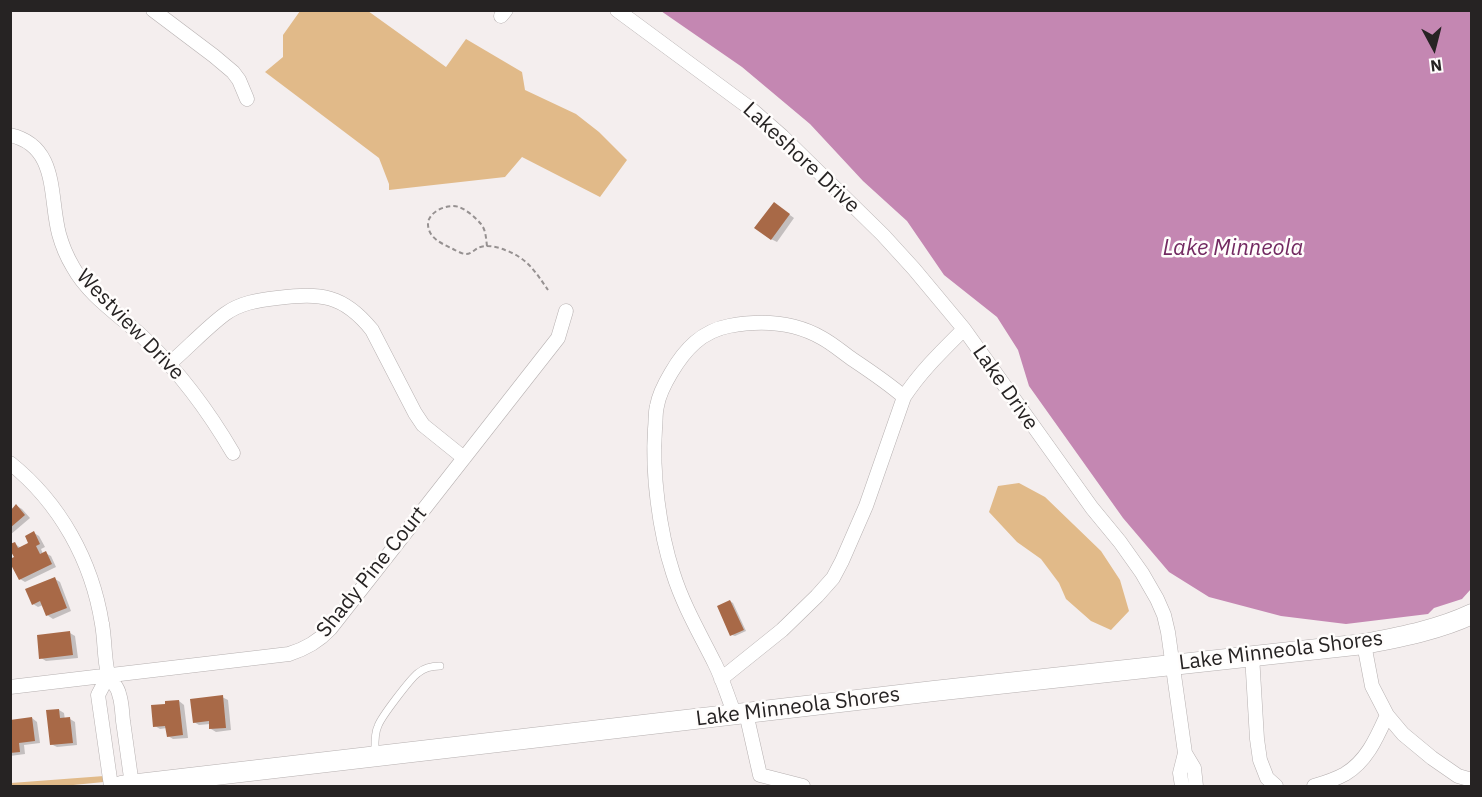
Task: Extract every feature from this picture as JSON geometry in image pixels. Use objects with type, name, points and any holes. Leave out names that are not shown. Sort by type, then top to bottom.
[{"type":"main road","name":"Lake Minneola Shores","points":[[127,786],[1252,655],[1364,644],[1403,636],[1472,614]]},
{"type":"street","points":[[153,10],[233,72],[247,99]]},
{"type":"street","name":"Lakeshore Drive","points":[[617,10],[751,110],[783,137],[883,235],[964,329]]},
{"type":"street","name":"Westview Drive","points":[[10,135],[28,142],[45,161],[50,173],[59,234],[74,270],[96,296],[169,364],[195,394],[234,453]]},
{"type":"street","points":[[169,364],[225,314],[238,306],[262,299],[305,294],[338,301],[357,314],[372,330],[423,425],[464,458]]},
{"type":"street","name":"Shady Pine Court","points":[[10,687],[289,654],[305,649],[317,641],[327,633],[558,338],[566,311]]},
{"type":"street","points":[[803,786],[760,775],[740,714],[721,679],[672,572],[662,529],[656,474],[657,406],[664,386],[681,356],[702,336],[726,326],[766,322],[808,331],[823,339],[904,396]]},
{"type":"street","name":"Lake Drive","points":[[721,679],[782,630],[818,596],[833,578],[866,506],[904,396],[934,358],[964,329],[1092,508],[1120,542],[1157,599],[1164,615],[1174,664],[1185,753]]},
{"type":"street","points":[[10,463],[36,486],[66,526],[88,571],[102,624],[108,676],[119,692],[124,726],[127,786]]},
{"type":"street","points":[[1364,644],[1372,686],[1387,716],[1432,758],[1458,776],[1472,780]]},
{"type":"street","points":[[1252,655],[1260,760],[1267,778],[1276,786]]},
{"type":"street","points":[[108,676],[98,695],[111,786]]},
{"type":"street","points":[[1314,786],[1346,773],[1361,760],[1373,745],[1387,716]]},
{"type":"street","points":[[103,728],[124,726]]},
{"type":"street","points":[[1182,786],[1180,773],[1185,753]]},
{"type":"street","points":[[1185,753],[1194,768],[1196,786]]},
{"type":"lane","points":[[375,756],[376,730],[381,718],[416,674],[426,668],[440,666]]},
{"type":"path","points":[[487,246],[481,224],[459,207],[444,207],[428,221],[429,232],[437,241],[462,254],[467,255],[482,246],[487,246],[504,249],[525,260],[534,268],[548,290]]},
{"type":"shaded area","points":[[300,11],[368,11],[446,67],[466,39],[522,72],[525,90],[576,114],[599,132],[627,160],[600,197],[522,157],[505,177],[389,190],[379,158],[265,72],[283,57],[283,35]]},
{"type":"shaded area","points":[[1019,483],[1045,497],[1101,551],[1120,580],[1129,611],[1111,630],[1091,621],[1066,599],[1059,583],[1041,559],[1017,542],[989,512],[998,486]]},
{"type":"shaded area","points":[[104,776],[104,782],[63,786],[11,786],[11,783]]},
{"type":"water","name":"Lake Minneola","points":[[661,11],[1471,11],[1471,589],[1462,599],[1434,608],[1428,614],[1346,624],[1281,616],[1209,597],[1169,572],[1123,518],[1029,386],[1018,350],[997,317],[944,275],[907,221],[863,181],[810,124],[742,67]]},
{"type":"building","points":[[774,202],[790,214],[771,240],[754,228]]},
{"type":"building","points":[[16,504],[25,515],[10,528],[10,507],[12,509]]},
{"type":"building","points":[[34,531],[40,544],[36,546],[40,554],[46,551],[52,564],[19,580],[10,563],[10,559],[14,557],[10,544],[15,542],[18,548],[28,543],[25,536]]},
{"type":"building","points":[[55,577],[67,608],[46,616],[40,601],[32,605],[25,589]]},
{"type":"building","points":[[730,600],[744,630],[730,636],[717,606]]},
{"type":"building","points":[[70,631],[73,655],[39,659],[37,635]]},
{"type":"building","points":[[223,695],[226,728],[209,729],[209,721],[193,723],[190,699]]},
{"type":"building","points":[[179,700],[183,735],[167,737],[165,726],[153,727],[151,705]]},
{"type":"building","points":[[59,709],[60,718],[70,717],[73,743],[50,745],[46,710]]},
{"type":"building","points":[[32,717],[35,741],[19,743],[20,752],[10,753],[10,720]]}]
